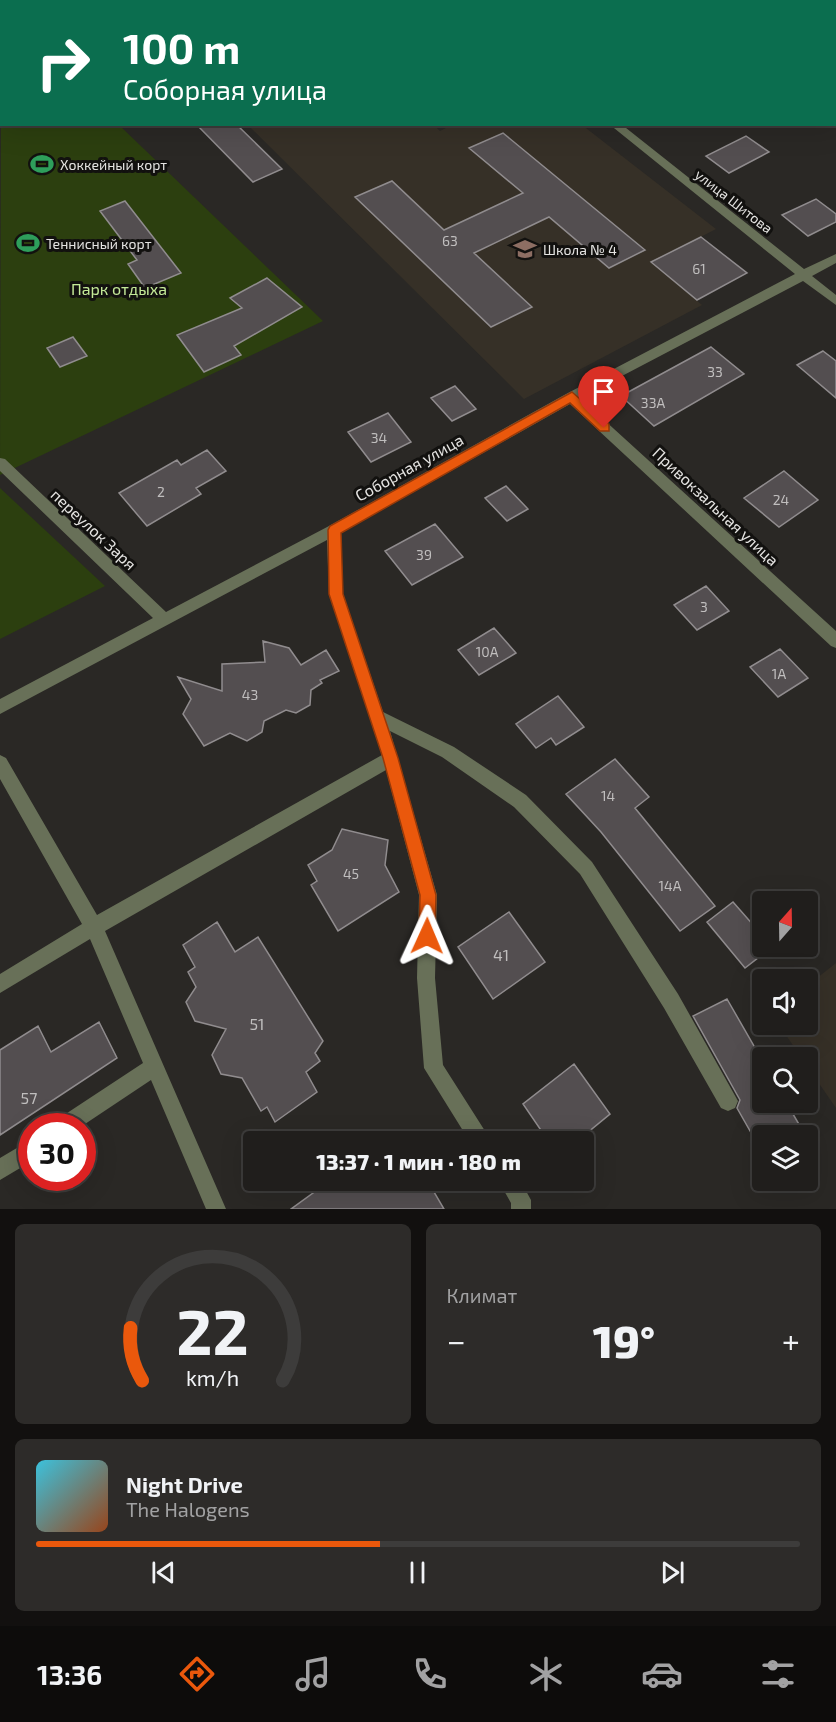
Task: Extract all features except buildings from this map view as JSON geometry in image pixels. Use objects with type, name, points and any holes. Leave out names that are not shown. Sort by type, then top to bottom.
[{"type":"street","name":"улица Шитова","points":[[617,126],[836,301]]},
{"type":"street","name":"Соборная улица","points":[[0,707],[334,530],[572,397],[836,258]]},
{"type":"street","name":"Привокзальная улица","points":[[572,397],[836,641]]},
{"type":"street","name":"переулок Заря","points":[[0,463],[165,620]]},
{"type":"street","points":[[334,530],[336,594],[391,758],[428,895],[426,978],[434,1068],[475,1131]]},
{"type":"street","points":[[376,716],[448,752],[520,801],[586,868],[671,1001],[728,1101]]},
{"type":"street","points":[[0,984],[94,927],[391,758]]},
{"type":"street","points":[[0,763],[94,927],[216,1209]]},
{"type":"street","points":[[85,1113],[154,1067]]},
{"type":"street","points":[[0,1170],[18,1158]]},
{"type":"street","points":[[515,1191],[520,1200],[521,1209]]},
{"type":"shaded area","name":"Школа № 4","points":[[249,126],[435,126],[440,131],[450,126],[583,126],[716,229],[652,262],[702,305],[524,399]]},
{"type":"shaded area","points":[[836,963],[836,1108],[818,1082],[818,1047],[794,1047],[786,1035],[818,1035],[818,977]]},
{"type":"green space","name":"Парк отдыха","points":[[1,126],[120,126],[323,321],[0,475]]},
{"type":"green space","points":[[0,488],[105,586],[0,639]]},
{"type":"place","name":"Хоккейный корт","points":[[42,164]]},
{"type":"place","name":"Теннисный корт","points":[[28,243]]},
{"type":"place","name":"Школа № 4","points":[[525,249]]},
{"type":"route","points":[[427,936],[428,895],[391,758],[336,594],[334,530],[572,397],[604,428]]}]
